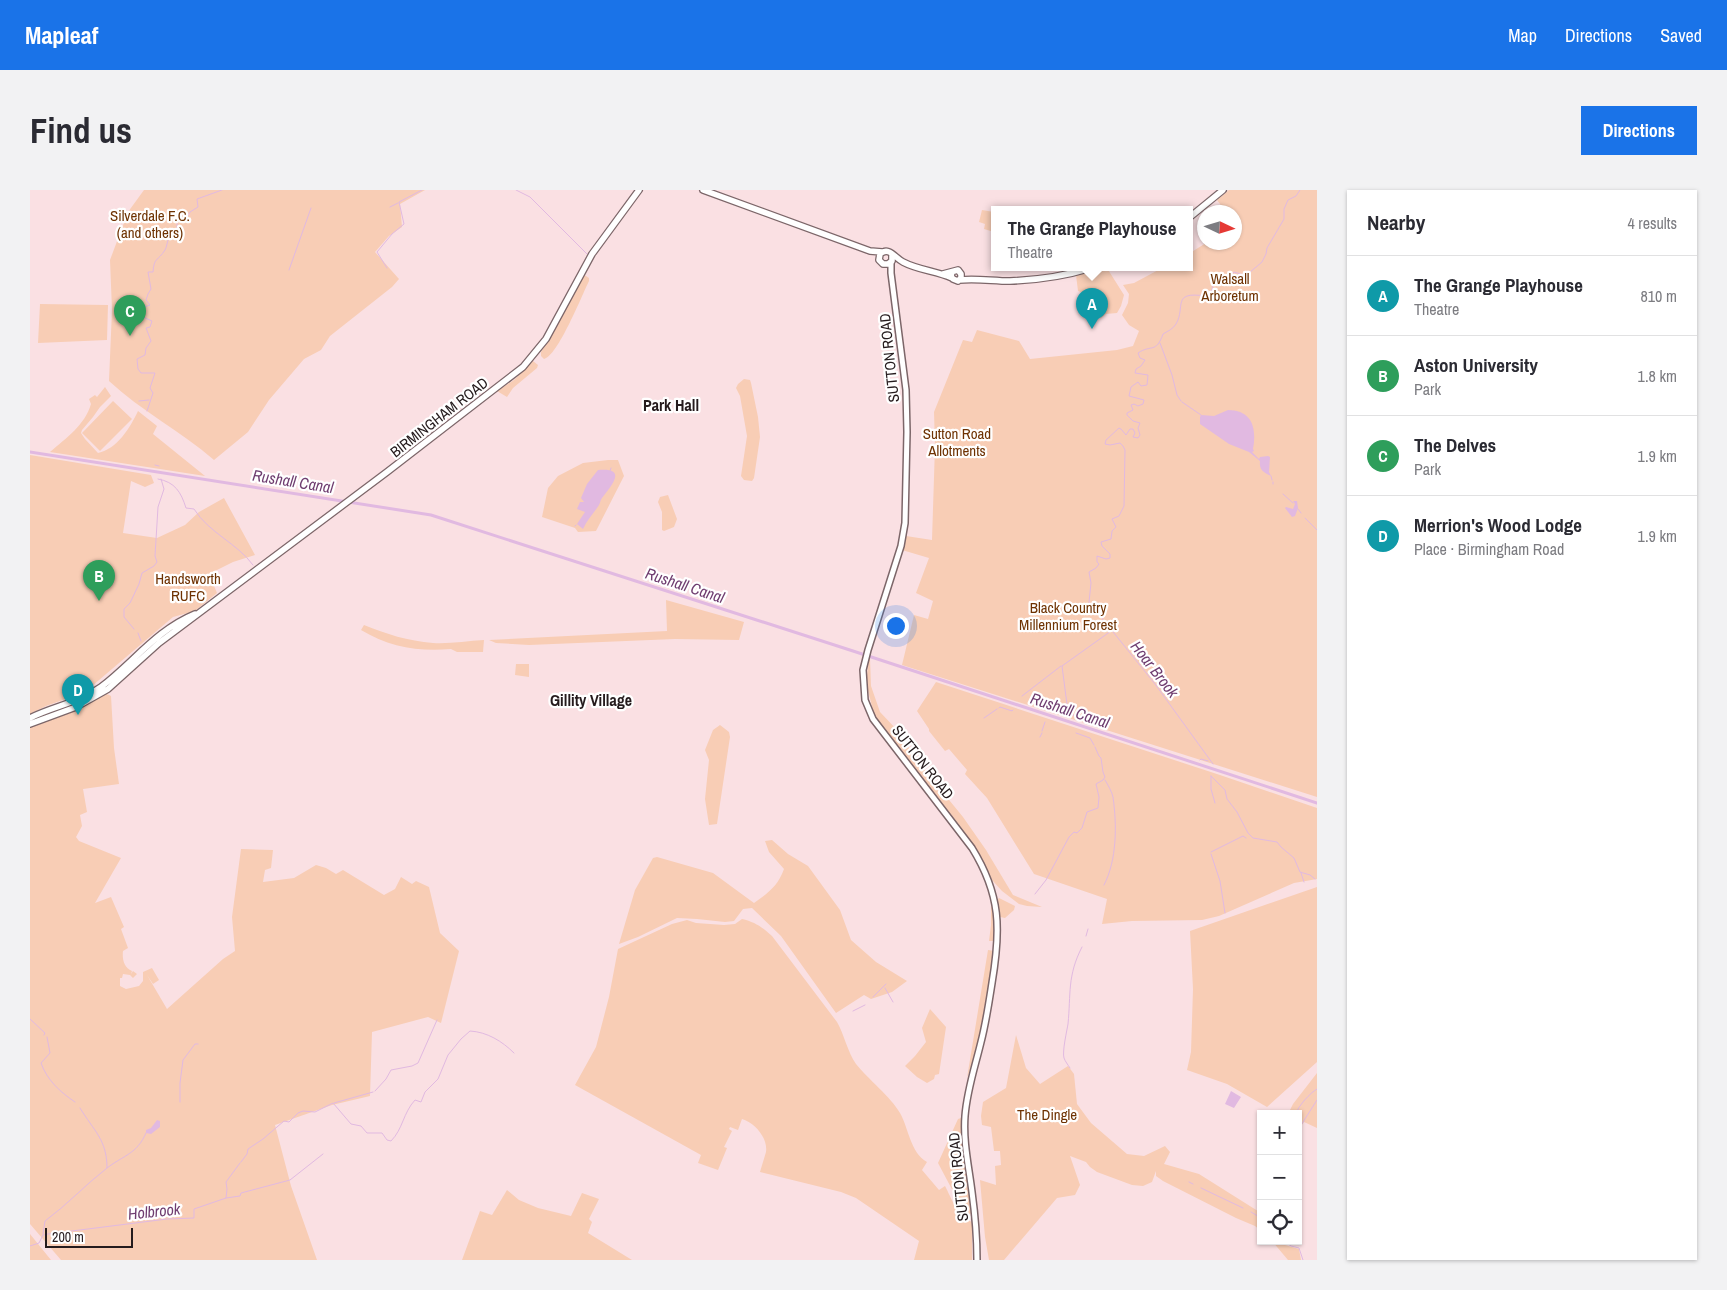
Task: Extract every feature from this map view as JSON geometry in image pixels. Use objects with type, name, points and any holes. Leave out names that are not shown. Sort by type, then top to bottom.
[{"type":"highway","name":"BIRMINGHAM ROAD","points":[[30,718],[77,700],[110,680],[156,641],[200,613],[530,361],[556,322],[592,254],[639,190]]},
{"type":"highway","points":[[703,190],[870,251],[888,251],[904,262],[952,275],[956,281],[972,278],[1010,281],[1052,277],[1078,271]]},
{"type":"highway","points":[[1193,215],[1223,190]]},
{"type":"highway","points":[[870,251],[882,262],[904,262]]},
{"type":"highway","points":[[882,252],[880,254],[882,262]]},
{"type":"highway","points":[[891,262],[893,259],[892,254]]},
{"type":"highway","points":[[952,275],[956,270],[972,278]]},
{"type":"highway","points":[[959,280],[962,276],[960,272]]},
{"type":"highway","name":"BIRMINGHAM ROAD","points":[[30,724],[76,707],[100,694],[156,641]]},
{"type":"main road","points":[[882,262],[891,273]]},
{"type":"main road","name":"SUTTON ROAD","points":[[891,262],[906,390],[905,524],[893,571],[865,660],[862,678],[867,707],[873,719],[972,848],[989,882],[996,908],[998,939],[995,964],[981,1044],[970,1080],[965,1117],[965,1136],[975,1217],[977,1260]]},
{"type":"green space","name":"Silverdale F.C. (and others)","points":[[144,190],[425,190],[400,204],[402,227],[389,236],[375,252],[399,279],[392,287],[330,336],[321,350],[304,359],[269,400],[248,432],[214,460],[134,402],[109,381],[112,310],[110,260],[128,212]]},
{"type":"green space","points":[[1229,190],[1317,190],[1317,797],[902,665],[914,615],[928,619],[933,601],[916,593],[929,558],[902,550],[906,536],[932,540],[935,446],[934,412],[963,340],[972,342],[977,330],[1019,341],[1030,359],[1117,350],[1133,346],[1139,331],[1129,325],[1122,315],[1128,303],[1129,294],[1123,285],[1134,283],[1156,271],[1193,271],[1193,251],[1197,249],[1242,250],[1242,205],[1221,205],[1217,200]]},
{"type":"green space","points":[[982,210],[991,212],[991,231],[984,229],[985,224],[979,222]]},
{"type":"green space","points":[[1089,271],[1109,271],[1124,295],[1117,313],[1106,314],[1101,318],[1099,315],[1093,316],[1089,295],[1078,291],[1076,275]]},
{"type":"green space","points":[[583,274],[589,278],[589,281],[563,337],[550,355],[544,359],[541,356],[541,352],[556,328]]},
{"type":"green space","points":[[40,304],[108,305],[107,340],[38,343]]},
{"type":"green space","points":[[533,361],[538,365],[537,368],[513,388],[507,397],[497,391],[514,380]]},
{"type":"green space","points":[[744,379],[750,380],[751,383],[760,437],[752,481],[744,480],[741,476],[747,436],[740,396],[736,388]]},
{"type":"green space","points":[[105,387],[111,396],[100,407],[81,433],[98,453],[111,447],[122,437],[138,411],[157,426],[153,434],[205,476],[50,452],[80,425],[91,404],[89,399],[95,395],[97,397]]},
{"type":"green space","points":[[113,401],[132,419],[100,451],[82,433]]},
{"type":"green space","name":"Handsworth RUFC","points":[[30,455],[151,475],[154,483],[145,487],[131,481],[123,533],[157,538],[185,525],[199,512],[224,498],[255,555],[233,562],[209,574],[217,593],[195,611],[173,617],[85,692],[30,714]]},
{"type":"green space","points":[[618,460],[624,476],[596,531],[578,532],[575,528],[542,517],[548,488],[558,476],[583,463]]},
{"type":"green space","points":[[668,495],[677,519],[674,527],[664,531],[662,530],[662,512],[658,502],[660,497]]},
{"type":"green space","points":[[666,600],[744,622],[739,640],[675,639],[529,645],[496,643],[489,640],[667,631]]},
{"type":"green space","points":[[364,625],[397,637],[415,641],[445,643],[484,640],[483,652],[457,652],[451,649],[427,650],[404,647],[382,641],[361,630]]},
{"type":"green space","points":[[869,658],[871,686],[880,712],[898,731],[918,762],[963,817],[986,850],[1013,895],[1042,907],[1019,904],[1002,891],[992,880],[982,858],[963,830],[887,733],[874,714],[866,683]]},
{"type":"green space","points":[[516,664],[529,664],[529,677],[515,675]]},
{"type":"green space","points":[[936,682],[1317,808],[1317,879],[1294,883],[1219,916],[1202,920],[1132,921],[1102,924],[1107,899],[1034,874],[987,798],[965,774],[967,770],[949,749],[945,751],[929,731],[917,711]]},
{"type":"green space","points":[[110,691],[107,694],[111,696],[114,748],[119,784],[83,789],[87,812],[80,815],[82,826],[76,837],[79,841],[121,858],[95,903],[111,897],[124,927],[121,929],[128,948],[123,951],[123,960],[127,968],[132,971],[131,974],[133,971],[137,974],[133,978],[130,975],[123,974],[122,978],[120,978],[120,986],[126,989],[139,986],[143,981],[143,972],[152,968],[159,980],[153,984],[147,975],[167,1009],[223,959],[235,951],[232,917],[241,849],[273,850],[271,868],[265,870],[263,882],[294,878],[316,865],[336,874],[343,870],[384,895],[395,889],[401,877],[412,884],[416,881],[429,887],[440,933],[459,951],[441,1023],[428,1017],[372,1032],[370,1096],[332,1105],[275,1125],[291,1186],[317,1260],[61,1260],[30,1224],[30,728],[67,713]]},
{"type":"green space","points":[[720,725],[729,732],[730,737],[717,824],[709,825],[705,799],[709,760],[705,750],[713,730]]},
{"type":"green space","points":[[772,840],[788,854],[808,866],[840,910],[851,940],[876,962],[907,981],[892,992],[871,999],[864,995],[836,1013],[781,936],[752,908],[743,909],[734,921],[677,918],[619,944],[635,890],[653,858],[657,857],[713,873],[754,903],[776,885],[784,869],[769,852],[765,841]]},
{"type":"green space","points":[[1317,887],[1317,1062],[1267,1107],[1227,1084],[1187,1070],[1191,1052],[1193,989],[1190,931]]},
{"type":"green space","points":[[991,896],[995,912],[996,940],[994,941],[989,941]]},
{"type":"green space","points":[[999,898],[1015,906],[1014,910],[1005,918],[1000,917],[997,900]]},
{"type":"green space","points":[[742,919],[758,925],[772,936],[837,1022],[856,1064],[896,1107],[903,1119],[913,1146],[921,1158],[927,1162],[922,1170],[939,1190],[945,1186],[962,1216],[972,1222],[972,1260],[914,1260],[919,1241],[856,1198],[841,1192],[760,1172],[766,1152],[765,1141],[760,1132],[747,1121],[742,1119],[738,1130],[730,1127],[729,1129],[732,1131],[724,1147],[727,1148],[718,1170],[698,1163],[701,1155],[575,1085],[596,1047],[609,997],[618,949],[672,924],[687,920],[696,923],[724,925],[735,924]]},
{"type":"green space","points":[[988,950],[995,951],[994,960],[979,1043],[967,1078]]},
{"type":"green space","points":[[930,1009],[946,1027],[939,1074],[935,1075],[934,1079],[927,1083],[905,1066],[926,1042],[922,1028]]},
{"type":"green space","name":"The Dingle","points":[[1016,1035],[1026,1068],[1040,1084],[1068,1066],[1074,1074],[1077,1104],[1091,1123],[1127,1154],[1144,1156],[1165,1146],[1170,1152],[1164,1164],[1199,1174],[1257,1210],[1257,1228],[1163,1181],[1156,1176],[1156,1171],[1152,1182],[1143,1186],[1132,1185],[1097,1172],[1086,1162],[1070,1156],[1080,1185],[1075,1195],[1057,1198],[1004,1260],[989,1260],[980,1180],[996,1185],[995,1166],[1001,1165],[1000,1151],[994,1151],[991,1127],[982,1125],[981,1116],[983,1102],[1006,1088]]},
{"type":"green space","points":[[1317,1073],[1317,1128],[1304,1122],[1302,1125],[1302,1110],[1290,1110]]},
{"type":"green space","points":[[961,1118],[963,1120],[972,1212],[969,1215],[964,1212],[938,1163],[958,1119]]},
{"type":"green space","points":[[507,1190],[519,1200],[538,1208],[571,1216],[582,1193],[599,1199],[589,1219],[592,1222],[588,1233],[632,1260],[462,1260],[480,1211],[492,1215]]},
{"type":"green space","points":[[30,1234],[51,1260],[30,1260]]},
{"type":"green space","points":[[1275,1245],[1285,1245],[1299,1249],[1301,1260],[1288,1260]]},
{"type":"shaded area","points":[[1228,410],[1243,413],[1248,417],[1254,434],[1254,451],[1252,452],[1259,459],[1260,457],[1270,457],[1269,472],[1271,476],[1262,470],[1260,461],[1249,452],[1229,444],[1200,424],[1201,415],[1214,416]]},
{"type":"shaded area","points":[[598,470],[613,472],[615,479],[583,529],[577,524],[585,512],[577,509],[580,502],[584,502],[581,498],[587,484]]},
{"type":"shaded area","points":[[1293,501],[1297,501],[1298,508],[1295,516],[1292,517],[1285,508],[1293,509],[1295,504]]},
{"type":"shaded area","points":[[1231,1091],[1241,1097],[1234,1108],[1225,1104]]},
{"type":"shaded area","points":[[157,1120],[160,1121],[160,1127],[151,1134],[146,1133],[146,1130],[151,1128]]},
{"type":"waterway","points":[[147,411],[153,393],[150,388],[155,373],[141,373],[138,369],[137,359],[145,355],[146,348],[151,341],[146,328],[150,327],[152,321],[143,317],[141,312],[144,307],[150,305],[146,300],[151,289],[148,272],[153,272],[155,261],[165,250],[169,238],[174,237],[177,233],[177,221],[186,219],[190,212],[198,207],[197,199],[222,190]]},
{"type":"waterway","points":[[387,268],[377,252],[392,234],[404,224],[399,202],[422,190]]},
{"type":"waterway","points":[[516,190],[530,197],[587,254]]},
{"type":"waterway","name":"Hoar Brook","points":[[1213,764],[1155,684],[1089,602],[1091,583],[1089,572],[1099,564],[1097,556],[1106,559],[1110,558],[1110,554],[1102,546],[1101,542],[1111,539],[1112,531],[1116,527],[1112,519],[1119,516],[1124,506],[1125,450],[1120,443],[1105,444],[1106,440],[1119,428],[1126,435],[1130,429],[1133,429],[1135,433],[1133,437],[1138,438],[1140,435],[1138,428],[1140,423],[1133,421],[1127,415],[1127,413],[1133,410],[1131,405],[1138,406],[1143,404],[1144,400],[1129,396],[1131,387],[1138,382],[1141,386],[1147,385],[1148,375],[1135,373],[1136,369],[1145,360],[1140,358],[1138,353],[1158,344],[1163,334],[1175,326],[1184,298],[1194,295],[1205,296],[1212,290],[1213,285],[1224,283],[1234,272],[1244,275],[1262,262],[1267,248],[1284,219],[1284,209],[1288,200],[1296,196],[1300,190]]},
{"type":"waterway","points":[[390,207],[398,203]]},
{"type":"waterway","points":[[289,270],[311,208]]},
{"type":"waterway","points":[[1160,343],[1177,395],[1181,401]]},
{"type":"waterway","points":[[139,401],[149,400]]},
{"type":"waterway","points":[[1182,402],[1201,415]]},
{"type":"waterway","name":"Rushall Canal","points":[[30,452],[431,515],[1317,803]]},
{"type":"waterway","points":[[155,465],[159,466]]},
{"type":"waterway","points":[[1271,476],[1272,480]]},
{"type":"waterway","points":[[158,479],[173,485],[182,497],[186,508],[194,509],[207,525],[239,550],[253,565]]},
{"type":"waterway","points":[[134,629],[124,617],[124,609],[130,603],[142,573],[157,562],[155,556],[158,507],[164,489],[161,479]]},
{"type":"waterway","points":[[1283,494],[1293,503]]},
{"type":"waterway","points":[[1298,509],[1301,513]]},
{"type":"waterway","points":[[1305,518],[1317,530]]},
{"type":"waterway","points":[[1068,712],[1062,666],[1111,631]]},
{"type":"waterway","points":[[138,633],[141,641]]},
{"type":"waterway","points":[[1022,696],[1061,666]]},
{"type":"waterway","points":[[999,708],[1013,710]]},
{"type":"waterway","points":[[984,718],[997,709]]},
{"type":"waterway","points":[[1070,714],[1081,718]]},
{"type":"waterway","points":[[1042,731],[1045,722]]},
{"type":"waterway","points":[[1040,737],[1042,733]]},
{"type":"waterway","points":[[1076,733],[1090,738],[1094,745]]},
{"type":"waterway","points":[[1035,894],[1046,880],[1069,837],[1082,828],[1087,812],[1098,808],[1099,797],[1096,784],[1105,777],[1101,758],[1095,747]]},
{"type":"waterway","points":[[1200,760],[1208,761]]},
{"type":"waterway","points":[[1211,776],[1225,790],[1227,799],[1253,838],[1277,842],[1294,858],[1300,872],[1310,875],[1315,879]]},
{"type":"waterway","points":[[1211,776],[1211,789],[1215,803]]},
{"type":"waterway","points":[[1104,885],[1114,854],[1115,842],[1113,797],[1105,780]]},
{"type":"waterway","points":[[1211,852],[1243,836],[1246,838]]},
{"type":"waterway","points":[[1211,854],[1220,881],[1225,913]]},
{"type":"waterway","points":[[1301,873],[1304,882]]},
{"type":"waterway","points":[[1086,936],[1088,929]]},
{"type":"waterway","points":[[1070,1068],[1064,1058],[1070,985],[1077,957],[1082,947]]},
{"type":"waterway","points":[[873,997],[886,984]]},
{"type":"waterway","points":[[885,988],[893,1002]]},
{"type":"waterway","points":[[853,1011],[865,1005]]},
{"type":"waterway","points":[[30,1019],[45,1033],[44,1035]]},
{"type":"waterway","points":[[375,1091],[391,1070],[418,1063],[437,1020]]},
{"type":"waterway","points":[[241,1162],[248,1149],[284,1121],[289,1122],[298,1113],[303,1111],[315,1112],[333,1103],[351,1124],[361,1126],[367,1133],[382,1133],[387,1140],[391,1141],[411,1105],[415,1100],[421,1102],[425,1092],[438,1079],[448,1055],[470,1031],[494,1038],[514,1053]]},
{"type":"waterway","points":[[47,1037],[50,1053],[41,1063],[55,1085],[75,1102]]},
{"type":"waterway","points":[[180,1102],[183,1060],[195,1044],[198,1044]]},
{"type":"waterway","points":[[1298,1110],[1311,1093],[1317,1089]]},
{"type":"waterway","points":[[334,1103],[373,1092]]},
{"type":"waterway","points":[[1302,1124],[1317,1100]]},
{"type":"waterway","points":[[43,1234],[45,1221],[107,1168],[105,1150],[102,1143],[80,1108]]},
{"type":"waterway","points":[[107,1168],[130,1154],[138,1146],[146,1133]]},
{"type":"waterway","points":[[226,1198],[240,1196],[241,1193],[290,1180],[323,1154]]},
{"type":"waterway","name":"Holbrook","points":[[30,1246],[39,1243],[43,1235],[48,1234],[167,1219],[194,1218],[194,1209],[226,1198],[226,1182],[240,1163]]},
{"type":"waterway","points":[[1189,1182],[1193,1184]]},
{"type":"waterway","points":[[1201,1188],[1243,1208]]},
{"type":"waterway","points":[[1251,1212],[1257,1216]]},
{"type":"waterway","points":[[1290,1245],[1299,1248],[1303,1260]]},
{"type":"place","name":"The Grange Playhouse","points":[[1092,329]]},
{"type":"place","name":"The Delves","points":[[130,336]]},
{"type":"place","name":"Aston University","points":[[99,601]]},
{"type":"place","name":"Merrion's Wood Lodge","points":[[78,715]]},
{"type":"district","name":"Park Hall","points":[[671,405]]},
{"type":"district","name":"Gillity Village","points":[[591,700]]},
{"type":"park label","name":"Walsall Arboretum","points":[[1230,286]]},
{"type":"park label","name":"Sutton Road Allotments","points":[[957,442]]},
{"type":"park label","name":"Black Country Millennium Forest","points":[[1068,616]]}]
